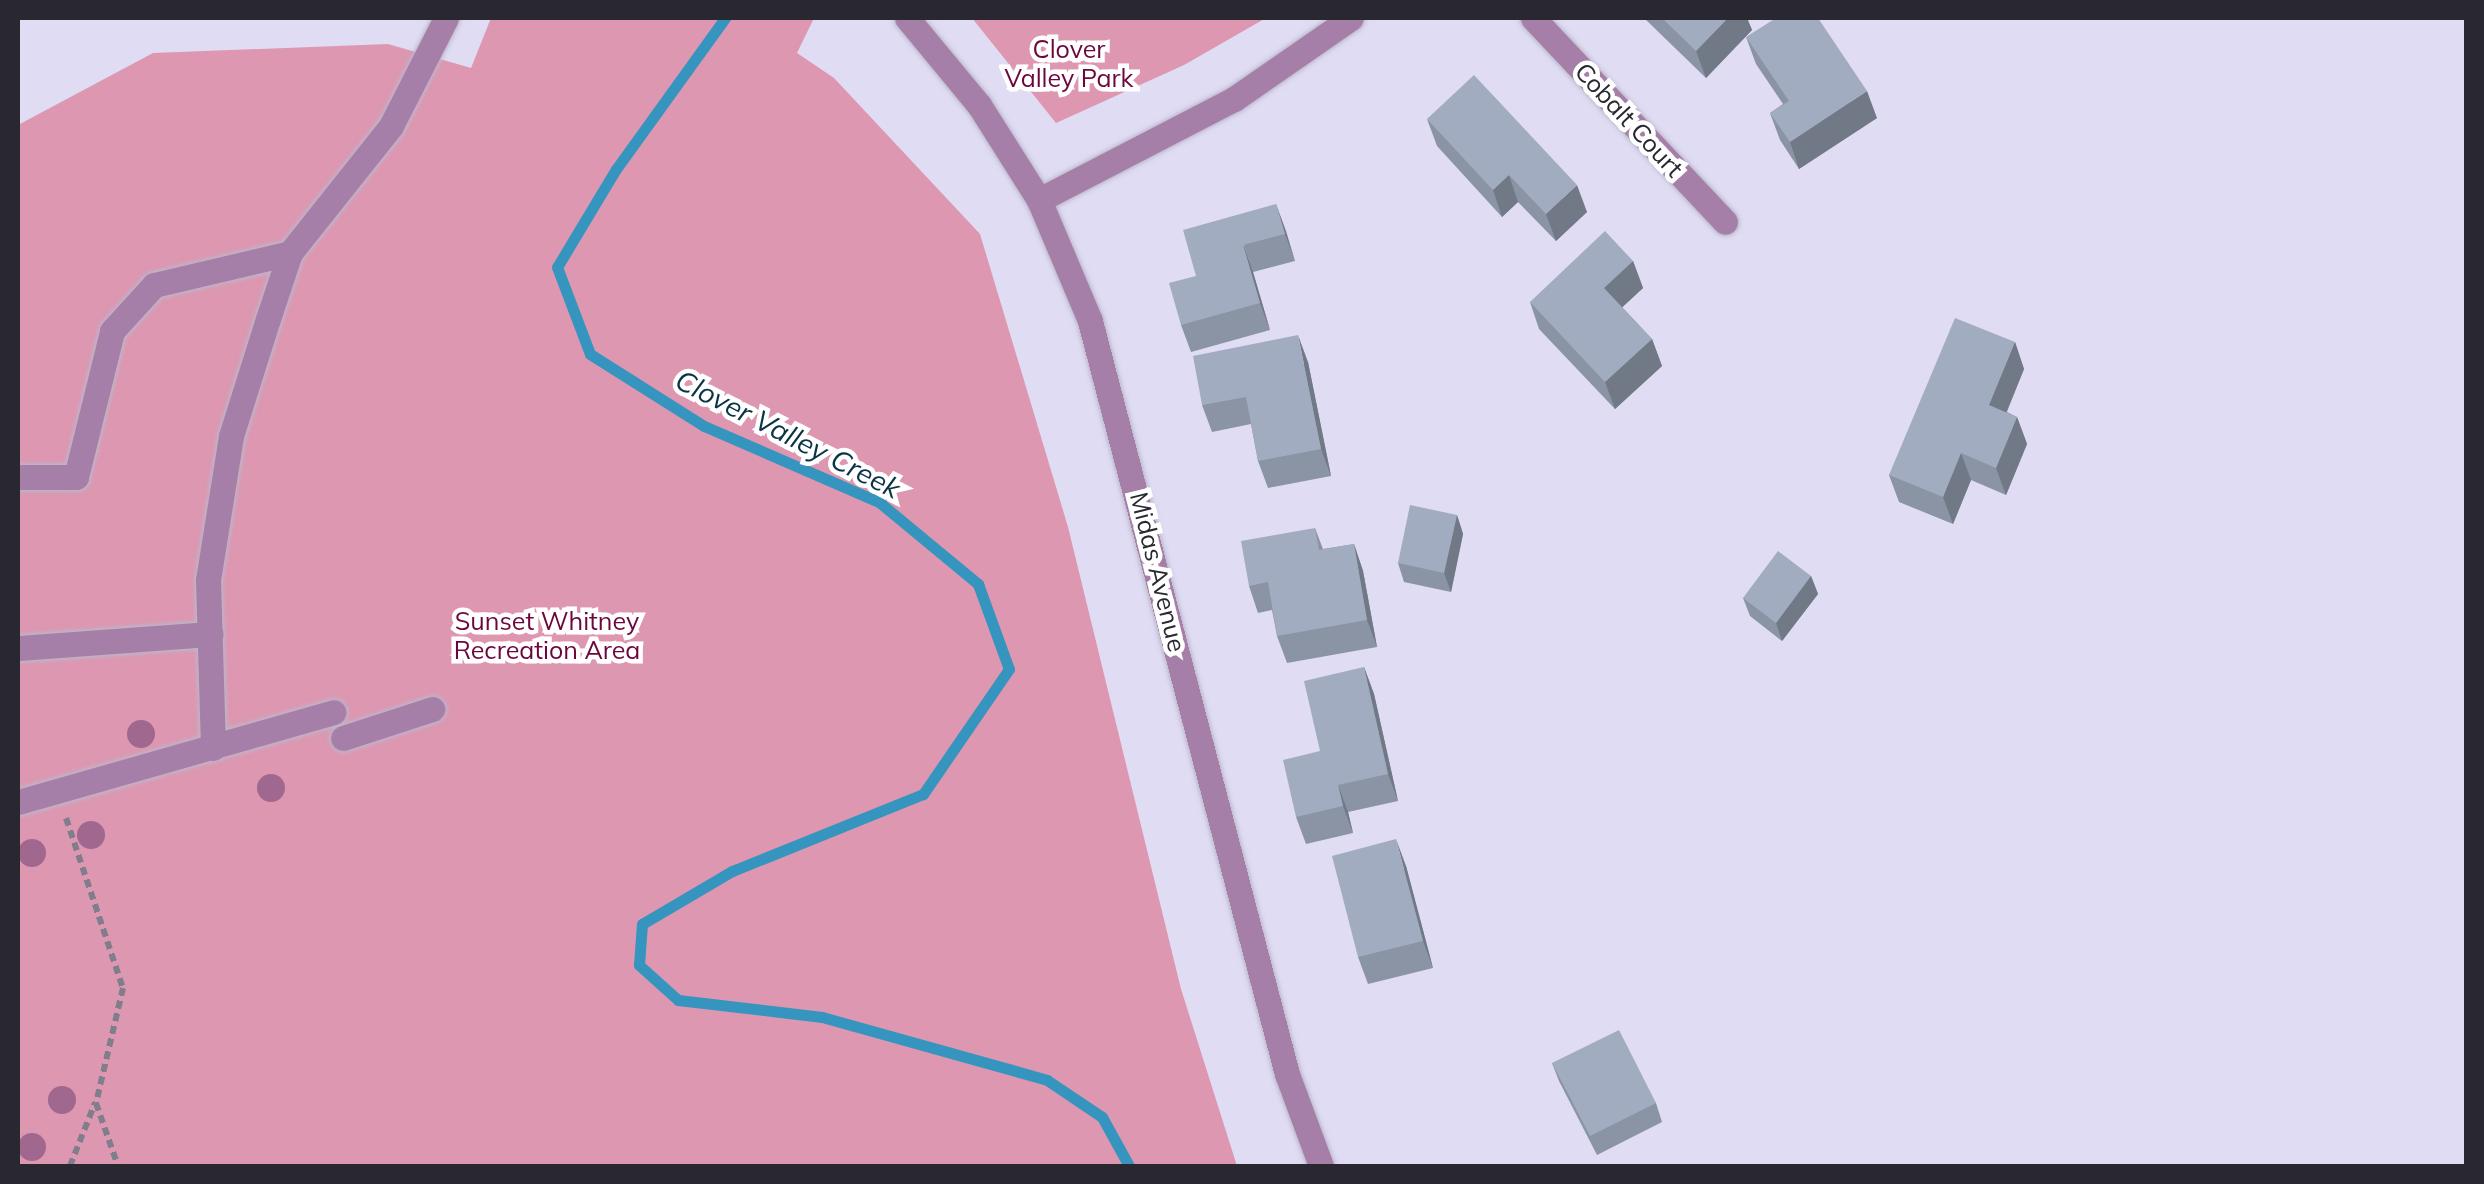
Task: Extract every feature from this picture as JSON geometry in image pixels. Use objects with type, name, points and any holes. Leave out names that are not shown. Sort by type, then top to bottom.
[{"type":"street","points":[[212,748],[208,580],[231,436],[290,254],[391,126],[446,18]]},
{"type":"street","name":"Midas Avenue","points":[[907,18],[980,105],[1040,200],[1111,390],[1287,1074],[1320,1166]]},
{"type":"street","points":[[1040,200],[1234,100],[1351,18]]},
{"type":"street","name":"Cobalt Court","points":[[1533,18],[1725,222]]},
{"type":"street","points":[[18,477],[76,477],[112,331],[154,285],[290,254]]},
{"type":"street","points":[[18,648],[210,634]]},
{"type":"street","points":[[343,738],[432,708]]},
{"type":"street","points":[[18,802],[332,712]]},
{"type":"path","points":[[58,793],[123,988],[96,1102],[70,1166]]},
{"type":"path","points":[[96,1102],[118,1166]]},
{"type":"green space","name":"Sunset Whitney Recreation Area","points":[[491,18],[814,18],[797,53],[834,78],[980,234],[1068,527],[1181,989],[1237,1166],[18,1166],[18,125],[153,53],[388,44],[471,68]]},
{"type":"green space","name":"Clover Valley Park","points":[[972,18],[1266,18],[1184,65],[1056,123]]},
{"type":"building","points":[[1662,18],[1728,18],[1696,51]]},
{"type":"building","points":[[1776,18],[1818,18],[1867,91],[1790,142],[1770,113],[1789,101],[1746,37]]},
{"type":"building","points":[[1474,75],[1577,185],[1546,214],[1509,175],[1493,190],[1427,119]]},
{"type":"building","points":[[1276,204],[1285,234],[1243,245],[1260,303],[1181,325],[1169,283],[1196,276],[1183,230]]},
{"type":"building","points":[[1605,231],[1633,261],[1604,288],[1652,339],[1605,382],[1530,302]]},
{"type":"building","points":[[1955,318],[2015,342],[1989,405],[2017,417],[1996,468],[1961,453],[1943,497],[1889,475]]},
{"type":"building","points":[[1298,335],[1321,449],[1258,461],[1246,397],[1202,405],[1193,356]]},
{"type":"building","points":[[1410,505],[1457,515],[1444,573],[1398,563]]},
{"type":"building","points":[[1315,528],[1319,550],[1354,544],[1367,620],[1277,636],[1268,582],[1249,586],[1241,541]]},
{"type":"building","points":[[1778,551],[1811,576],[1776,623],[1743,598]]},
{"type":"building","points":[[1364,667],[1388,774],[1338,785],[1343,806],[1296,817],[1283,760],[1320,751],[1304,681]]},
{"type":"building","points":[[1396,839],[1423,941],[1358,957],[1332,856]]},
{"type":"building","points":[[1619,1030],[1656,1103],[1590,1136],[1552,1063]]},
{"type":"waterway","name":"Clover Valley Creek","points":[[725,18],[616,169],[557,267],[590,354],[704,426],[879,502],[978,584],[1009,669],[923,794],[732,871],[642,924],[639,965],[678,1000],[822,1017],[1047,1080],[1102,1117],[1129,1166]]}]
